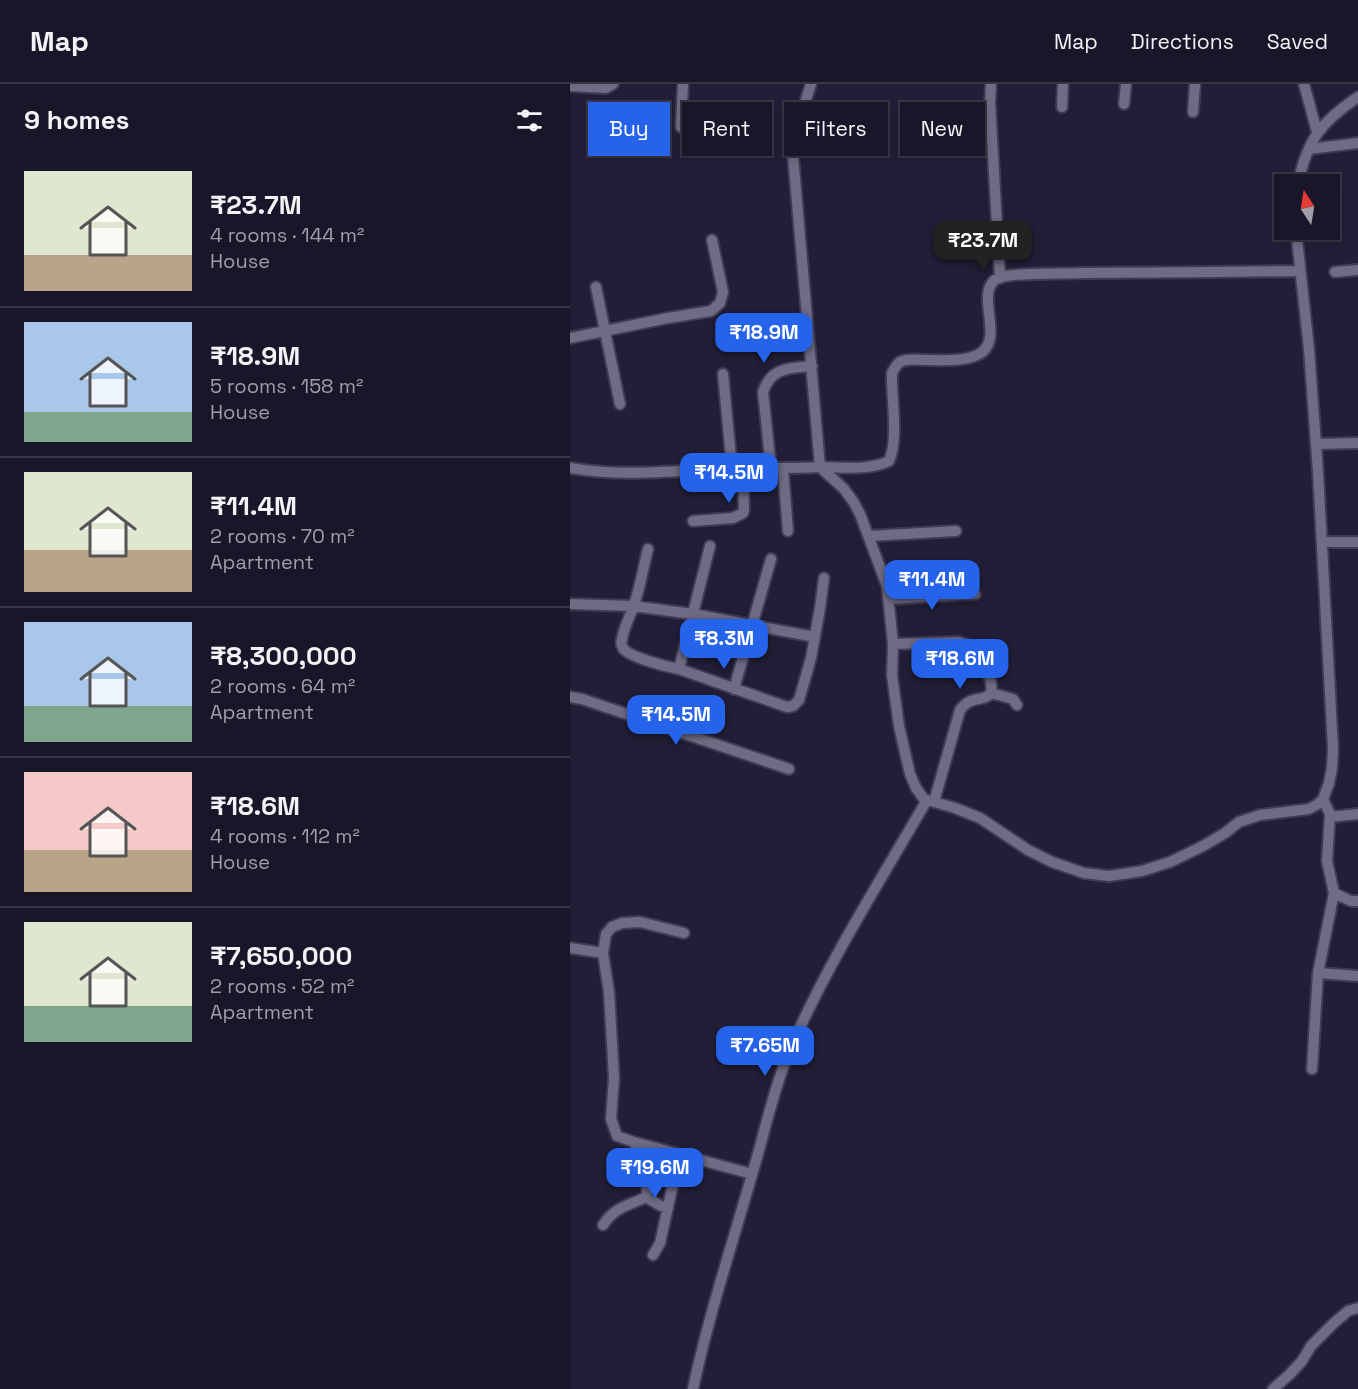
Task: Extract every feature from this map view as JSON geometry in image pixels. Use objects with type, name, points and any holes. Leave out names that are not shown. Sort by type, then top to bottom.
[{"type":"street","points":[[570,86],[606,88],[613,84]]},
{"type":"street","points":[[681,127],[683,84]]},
{"type":"street","points":[[811,84],[798,125],[793,156],[820,467],[844,489],[853,501],[869,536],[887,586],[893,644],[892,675],[899,726],[910,774],[924,799],[980,818],[1028,850],[1052,862],[1084,873],[1109,876],[1142,871],[1170,862],[1203,846],[1239,822],[1260,815],[1309,809],[1323,799],[1331,776],[1333,748],[1316,444],[1309,349],[1297,240]]},
{"type":"street","points":[[991,84],[990,103],[1000,278]]},
{"type":"street","points":[[1062,107],[1064,84]]},
{"type":"street","points":[[1124,104],[1126,84]]},
{"type":"street","points":[[1193,112],[1195,84]]},
{"type":"street","points":[[1304,84],[1317,132]]},
{"type":"street","points":[[1301,174],[1309,148],[1317,132],[1340,109],[1358,97]]},
{"type":"street","points":[[1309,148],[1358,143]]},
{"type":"street","points":[[570,338],[711,311],[720,303],[723,291],[712,240]]},
{"type":"street","points":[[1335,272],[1358,270]]},
{"type":"street","points":[[570,468],[603,472],[879,465],[889,461],[892,454],[894,441],[891,373],[897,364],[910,359],[958,360],[977,355],[985,350],[989,343],[990,326],[988,292],[992,283],[1006,275],[1300,272]]},
{"type":"street","points":[[596,287],[620,404]]},
{"type":"street","points":[[771,468],[763,392],[766,384],[771,376],[785,369],[812,366]]},
{"type":"street","points":[[693,521],[733,518],[743,513],[744,509],[723,374]]},
{"type":"street","points":[[1316,444],[1358,443]]},
{"type":"street","points":[[783,469],[788,531]]},
{"type":"street","points":[[869,536],[956,531]]},
{"type":"street","points":[[1322,542],[1358,542]]},
{"type":"street","points":[[679,669],[710,546]]},
{"type":"street","points":[[648,549],[622,639],[623,649],[629,654],[657,664],[679,669],[787,707],[793,706],[799,700],[811,658],[824,578]]},
{"type":"street","points":[[734,689],[771,559]]},
{"type":"street","points":[[888,599],[975,594]]},
{"type":"street","points":[[570,604],[633,606],[693,614],[815,637]]},
{"type":"street","points":[[693,1389],[776,1088],[789,1052],[840,951],[930,801],[960,710],[965,703],[991,693],[992,687],[986,669],[977,652],[968,645],[960,642],[893,644]]},
{"type":"street","points":[[991,693],[1013,699],[1017,705]]},
{"type":"street","points":[[570,697],[582,699],[789,769]]},
{"type":"street","points":[[1312,1069],[1318,973],[1334,892],[1327,861],[1330,817],[1328,806],[1323,799]]},
{"type":"street","points":[[1330,817],[1358,814]]},
{"type":"street","points":[[1334,892],[1351,901],[1358,901]]},
{"type":"street","points":[[684,933],[640,922],[622,922],[612,927],[606,934],[603,953],[609,992],[613,1056],[612,1119],[617,1136],[752,1174]]},
{"type":"street","points":[[570,948],[603,953]]},
{"type":"street","points":[[1318,973],[1358,976]]},
{"type":"street","points":[[634,1142],[648,1187],[645,1197]]},
{"type":"street","points":[[653,1255],[660,1243],[673,1184],[683,1155]]},
{"type":"street","points":[[645,1197],[668,1208]]},
{"type":"street","points":[[603,1225],[610,1215],[621,1207],[645,1197]]},
{"type":"street","points":[[1273,1389],[1290,1374],[1302,1361],[1311,1346],[1335,1323],[1348,1311],[1358,1308]]}]
